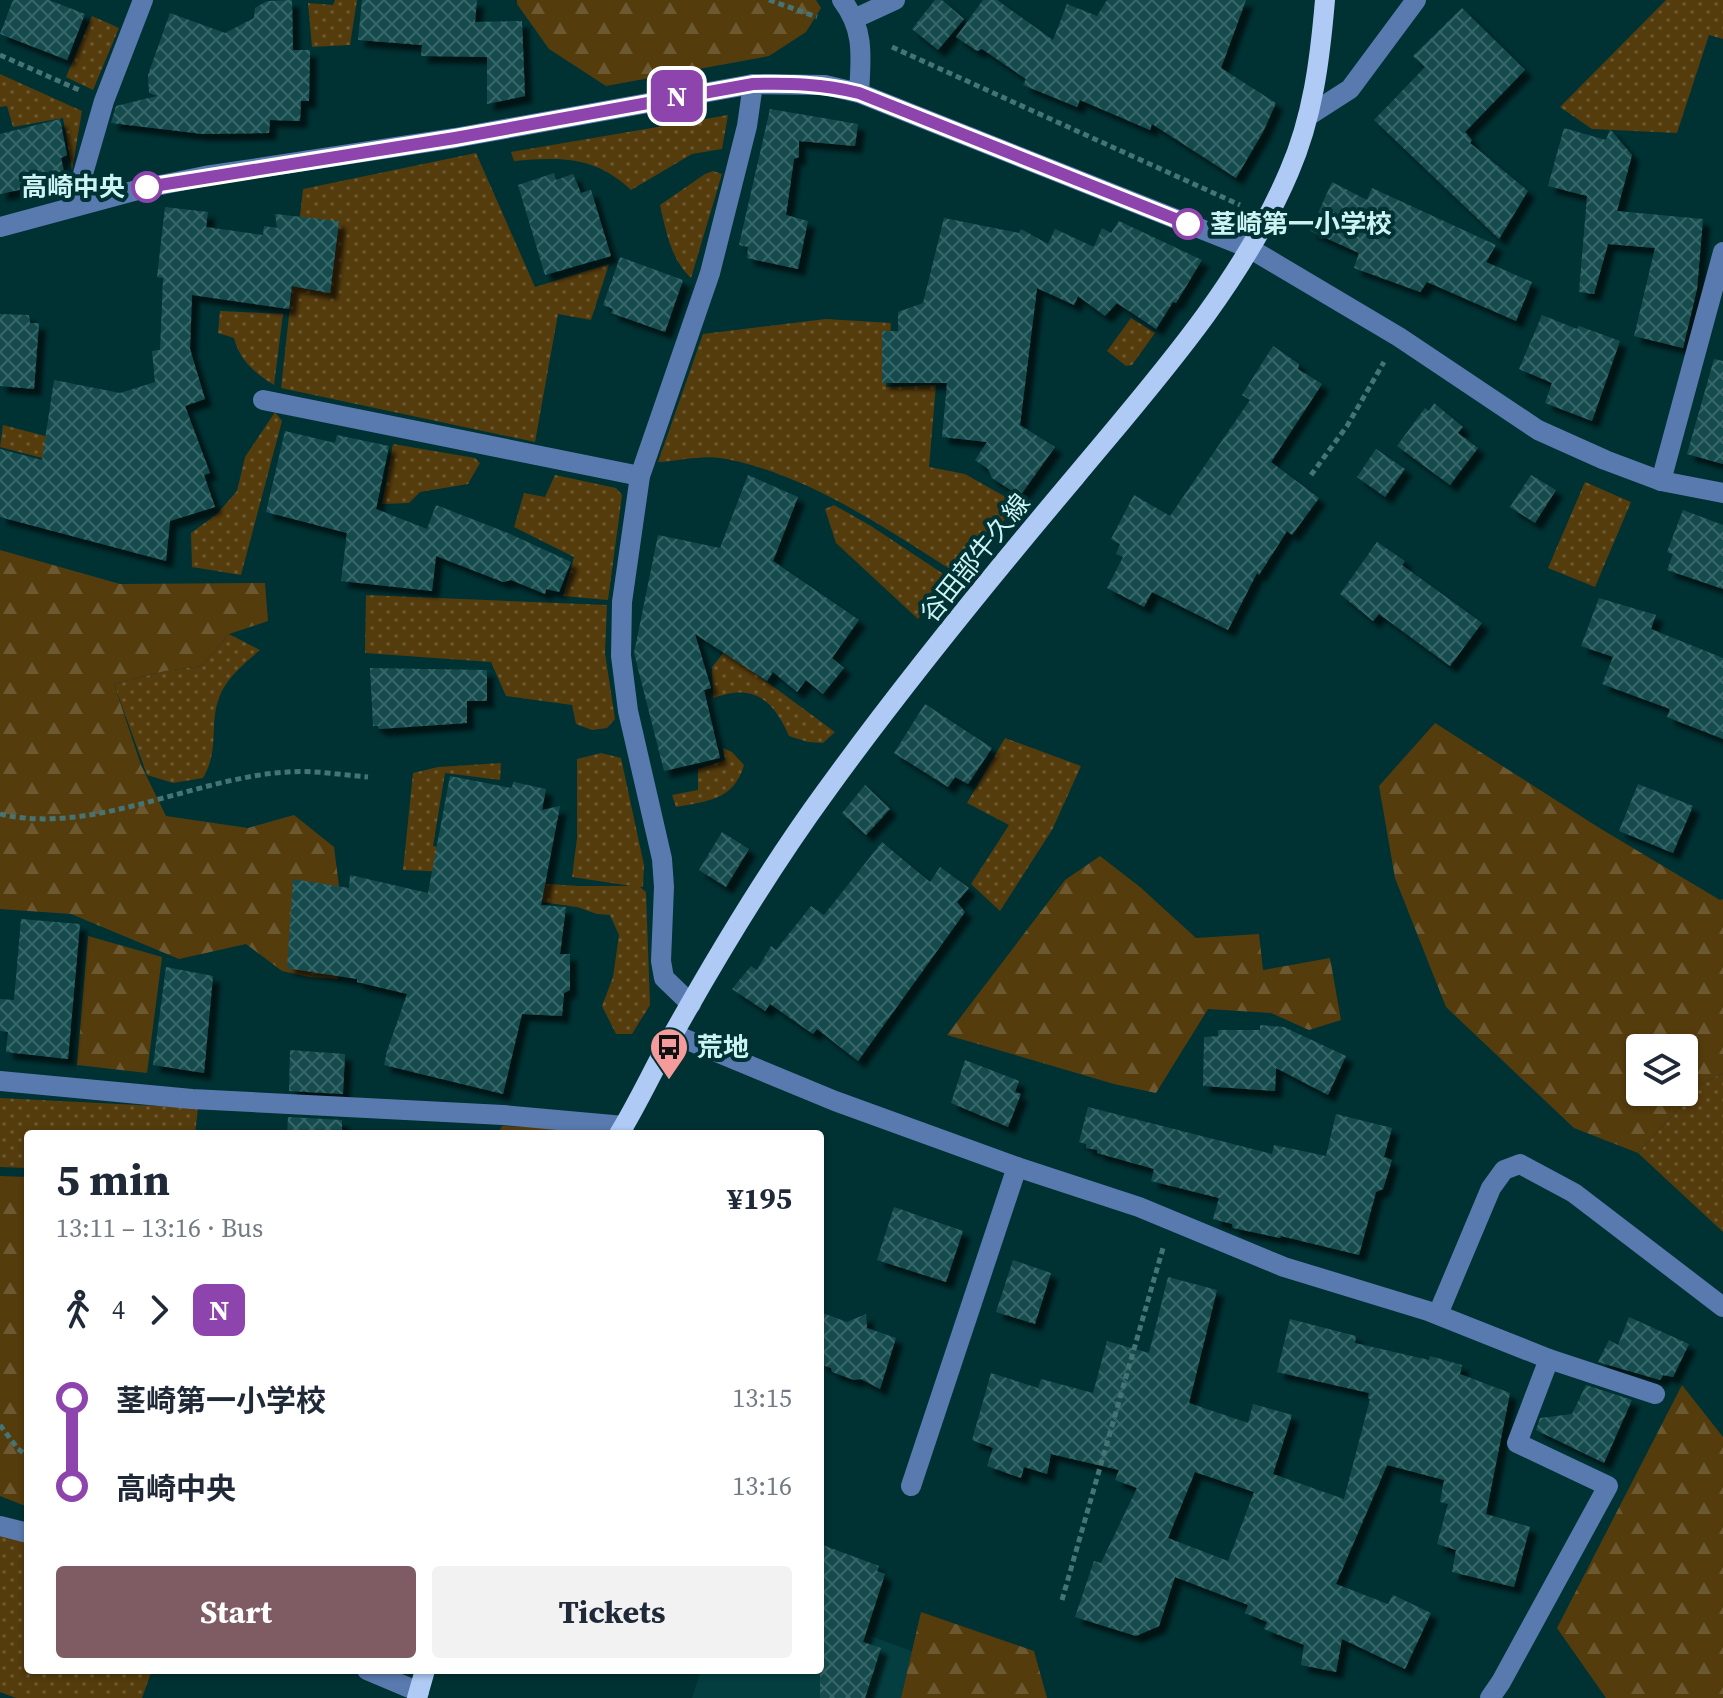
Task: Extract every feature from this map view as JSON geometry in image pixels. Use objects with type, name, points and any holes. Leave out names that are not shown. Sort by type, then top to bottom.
[{"type":"main road","name":"谷田部牛久線","points":[[622,1130],[673,1034],[738,924],[827,789],[986,585],[1212,308],[1249,248],[1291,169],[1308,116],[1320,57],[1325,0]]},
{"type":"main road","points":[[418,1695],[424,1674]]},
{"type":"street","points":[[74,205],[104,101],[143,0]]},
{"type":"street","points":[[842,0],[856,18],[860,49],[859,93]]},
{"type":"street","points":[[856,18],[895,0]]},
{"type":"street","points":[[1308,116],[1350,89],[1416,0]]},
{"type":"street","points":[[691,1004],[664,978],[661,961],[662,859],[636,750],[621,656],[622,602],[640,476],[710,273],[747,126],[753,84]]},
{"type":"street","points":[[0,227],[74,205],[205,176],[455,138],[753,84],[825,85],[859,93],[1249,248],[1399,337],[1538,430],[1661,481],[1723,493]]},
{"type":"street","points":[[1661,481],[1723,252]]},
{"type":"street","points":[[263,400],[640,476]]},
{"type":"street","points":[[673,1034],[835,1101],[1139,1207],[1284,1267],[1438,1314],[1549,1359],[1655,1394]]},
{"type":"street","points":[[0,1081],[192,1099],[487,1114],[622,1130]]},
{"type":"street","points":[[1438,1314],[1491,1188],[1504,1170],[1520,1164],[1574,1193],[1723,1307]]},
{"type":"street","points":[[911,1486],[1017,1167]]},
{"type":"street","points":[[1490,1698],[1608,1486],[1517,1443],[1549,1359]]},
{"type":"street","points":[[0,1526],[24,1532]]},
{"type":"street","points":[[375,1674],[418,1695]]},
{"type":"path","points":[[769,0],[824,20]]},
{"type":"path","points":[[892,47],[1240,205]]},
{"type":"path","points":[[0,55],[104,101]]},
{"type":"path","points":[[1311,475],[1347,426],[1399,337]]},
{"type":"path","points":[[0,814],[26,820],[97,813],[288,772],[368,777]]},
{"type":"path","points":[[1062,1600],[1168,1220]]},
{"type":"path","points":[[0,1425],[24,1453]]},
{"type":"shaded area","points":[[824,1619],[912,1651],[901,1698],[692,1698],[700,1674],[824,1674]]},
{"type":"green space","points":[[335,0],[357,0],[350,45],[312,47],[308,3],[333,5]]},
{"type":"green space","points":[[517,0],[816,0],[821,8],[806,32],[769,56],[606,86],[549,49]]},
{"type":"green space","points":[[1666,0],[1723,0],[1723,39],[1709,35],[1677,133],[1592,129],[1560,107]]},
{"type":"green space","points":[[92,16],[119,28],[93,90],[66,77]]},
{"type":"green space","points":[[0,74],[82,111],[72,170],[63,118],[13,127],[7,106],[0,107]]},
{"type":"green space","points":[[728,115],[722,149],[692,154],[631,190],[618,179],[591,165],[562,159],[514,161],[511,152]]},
{"type":"green space","points":[[476,153],[535,287],[609,264],[591,320],[558,314],[535,442],[281,388],[303,189]]},
{"type":"green space","points":[[713,171],[722,174],[691,278],[674,254],[660,205]]},
{"type":"green space","points":[[220,311],[283,314],[274,385],[249,366],[234,338],[218,333]]},
{"type":"green space","points":[[1131,318],[1155,333],[1132,365],[1126,366],[1107,351]]},
{"type":"green space","points":[[826,319],[891,323],[886,387],[936,385],[929,467],[965,474],[1018,504],[958,574],[844,504],[783,476],[752,465],[713,457],[658,462],[703,334]]},
{"type":"green space","points":[[275,412],[282,421],[241,575],[192,567],[191,533],[217,514],[237,491],[245,457]]},
{"type":"green space","points":[[3,425],[133,459],[127,480],[0,447]]},
{"type":"green space","points":[[393,444],[475,458],[480,463],[468,484],[420,492],[409,503],[382,504]]},
{"type":"green space","points":[[555,475],[616,488],[622,495],[608,600],[563,596],[574,557],[514,527],[524,493],[545,497]]},
{"type":"green space","points":[[1585,482],[1631,502],[1595,587],[1548,568]]},
{"type":"green space","points":[[834,505],[951,579],[918,619],[836,543],[825,509]]},
{"type":"green space","points":[[0,550],[120,584],[265,583],[268,621],[229,634],[202,666],[165,671],[114,684],[141,765],[166,816],[248,828],[294,815],[334,847],[342,909],[338,979],[282,971],[246,944],[179,959],[71,914],[0,909]]},
{"type":"green space","points":[[366,595],[607,605],[605,653],[615,719],[607,728],[592,730],[576,724],[572,705],[506,696],[491,662],[365,653]]},
{"type":"green space","points":[[229,634],[260,650],[236,672],[222,691],[216,708],[211,757],[203,778],[173,783],[147,775],[114,684],[165,671],[202,666]]},
{"type":"green space","points":[[725,651],[835,732],[823,743],[808,742],[789,736],[776,712],[760,698],[740,692],[713,698],[712,667]]},
{"type":"green space","points":[[1435,723],[1601,829],[1723,899],[1723,1073],[1698,1087],[1698,1034],[1626,1034],[1626,1106],[1681,1106],[1638,1153],[1574,1128],[1446,1007],[1395,878],[1379,786]]},
{"type":"green space","points":[[1005,738],[1081,766],[1052,830],[1000,911],[971,884],[1009,825],[967,803]]},
{"type":"green space","points":[[723,748],[732,752],[744,765],[734,785],[718,797],[676,807],[672,795],[698,790],[698,769],[725,760]]},
{"type":"green space","points":[[601,753],[621,758],[644,865],[643,887],[640,887],[646,892],[650,1005],[632,1034],[616,1034],[602,1006],[613,977],[619,935],[610,915],[499,896],[458,878],[579,886],[631,886],[572,877],[577,838],[577,759]]},
{"type":"green space","points":[[501,763],[500,780],[445,773],[433,846],[546,870],[544,876],[403,870],[413,773],[438,767]]},
{"type":"green space","points":[[1100,856],[1140,887],[1196,938],[1259,934],[1263,970],[1330,958],[1341,1020],[1309,1030],[1271,1013],[1208,1009],[1156,1093],[1114,1084],[947,1035],[1065,880]]},
{"type":"green space","points":[[88,936],[162,957],[147,1073],[77,1065]]},
{"type":"green space","points":[[1723,1073],[1723,1232],[1638,1153],[1681,1106],[1698,1106],[1698,1087]]},
{"type":"green space","points":[[0,1098],[198,1108],[195,1130],[24,1130],[24,1168],[0,1167]]},
{"type":"green space","points":[[502,1126],[578,1130],[500,1130]]},
{"type":"green space","points":[[0,1176],[24,1177],[24,1505],[0,1496]]},
{"type":"green space","points":[[1682,1385],[1723,1437],[1723,1698],[1606,1698],[1557,1628]]},
{"type":"green space","points":[[0,1536],[24,1541],[24,1674],[151,1674],[142,1698],[16,1698],[0,1692]]},
{"type":"green space","points":[[921,1612],[1034,1651],[1047,1698],[901,1698]]},
{"type":"building","points":[[13,0],[49,0],[85,14],[67,60],[0,34]]},
{"type":"building","points":[[292,0],[293,50],[310,50],[309,101],[301,101],[300,121],[270,120],[269,133],[203,134],[111,123],[116,106],[157,96],[149,93],[148,75],[170,13],[225,33],[254,18],[255,8],[267,1]]},
{"type":"building","points":[[362,0],[477,0],[475,22],[522,21],[525,96],[487,104],[487,57],[421,56],[422,45],[358,40]]},
{"type":"building","points":[[935,0],[942,0],[964,19],[938,50],[912,29]]},
{"type":"building","points":[[983,0],[997,0],[1053,40],[1067,4],[1097,16],[1107,0],[1246,0],[1221,68],[1276,103],[1236,178],[1152,124],[1150,130],[1080,100],[1077,107],[1023,85],[1026,79],[982,49],[977,51],[956,37]]},
{"type":"building","points":[[1462,8],[1525,70],[1465,132],[1472,140],[1470,143],[1528,191],[1499,239],[1374,120],[1425,67],[1413,56]]},
{"type":"building","points":[[770,109],[858,124],[855,146],[799,141],[799,157],[794,159],[786,215],[808,221],[798,269],[747,258],[748,247],[739,245]]},
{"type":"building","points":[[60,119],[67,155],[61,158],[66,180],[0,194],[0,134]]},
{"type":"building","points":[[1564,128],[1606,140],[1610,129],[1632,155],[1617,211],[1703,219],[1697,289],[1683,348],[1634,336],[1655,248],[1608,244],[1594,294],[1579,292],[1587,196],[1548,186]]},
{"type":"building","points":[[554,173],[556,180],[573,174],[581,193],[591,190],[611,256],[545,275],[518,185]]},
{"type":"building","points":[[1332,182],[1367,200],[1372,188],[1496,245],[1486,262],[1532,282],[1516,321],[1427,282],[1420,292],[1354,268],[1359,253],[1310,231]]},
{"type":"building","points":[[165,207],[208,212],[206,227],[263,235],[264,226],[277,228],[275,214],[339,221],[330,293],[292,286],[289,309],[192,295],[190,349],[205,399],[185,406],[210,473],[204,475],[215,507],[170,521],[166,561],[0,517],[0,449],[42,460],[54,380],[120,393],[155,382],[152,351],[160,350],[163,278],[157,277]]},
{"type":"building","points":[[944,218],[1019,233],[1021,229],[1048,244],[1055,229],[1094,247],[1102,228],[1111,233],[1119,221],[1202,260],[1156,329],[1117,303],[1105,316],[1078,296],[1074,305],[1037,288],[1020,425],[1055,447],[1020,496],[992,478],[988,469],[975,460],[987,442],[942,437],[947,383],[882,383],[882,331],[898,331],[898,312],[923,303]]},
{"type":"building","points":[[620,257],[683,280],[665,332],[611,313],[613,309],[603,305]]},
{"type":"building","points":[[0,314],[29,315],[30,323],[39,323],[34,389],[0,386]]},
{"type":"building","points":[[1542,315],[1620,341],[1592,421],[1545,403],[1552,383],[1519,369]]},
{"type":"building","points":[[1273,346],[1299,364],[1298,369],[1322,384],[1271,462],[1319,498],[1292,535],[1287,531],[1259,575],[1257,573],[1228,630],[1152,592],[1144,607],[1107,588],[1123,557],[1116,554],[1120,544],[1111,539],[1134,495],[1170,516],[1250,400],[1242,395]]},
{"type":"building","points":[[1714,359],[1723,361],[1723,464],[1687,454]]},
{"type":"building","points":[[1434,403],[1463,427],[1458,433],[1478,448],[1450,485],[1397,446],[1425,408],[1429,411]]},
{"type":"building","points":[[285,431],[335,443],[337,435],[389,446],[376,509],[427,529],[436,505],[508,533],[571,562],[559,592],[546,589],[545,594],[511,580],[503,582],[436,556],[432,591],[341,581],[347,533],[266,512]]},
{"type":"building","points":[[1376,449],[1405,469],[1385,497],[1357,477]]},
{"type":"building","points":[[748,475],[798,497],[773,561],[859,620],[832,658],[844,668],[823,694],[806,680],[797,692],[773,672],[767,681],[695,634],[711,688],[704,690],[720,758],[664,771],[634,653],[658,535],[720,548]]},
{"type":"building","points":[[1531,475],[1556,490],[1535,523],[1510,507]]},
{"type":"building","points":[[1683,510],[1723,525],[1723,589],[1667,570],[1673,554],[1667,552]]},
{"type":"building","points":[[1377,542],[1405,561],[1402,565],[1482,623],[1450,666],[1379,614],[1373,621],[1340,594]]},
{"type":"building","points":[[1599,598],[1656,615],[1651,629],[1723,658],[1723,739],[1667,717],[1670,709],[1602,684],[1613,657],[1581,646]]},
{"type":"building","points":[[370,668],[487,670],[487,701],[467,701],[467,723],[379,729],[373,726]]},
{"type":"building","points":[[925,704],[992,748],[968,784],[955,777],[948,787],[894,753]]},
{"type":"building","points":[[450,776],[511,788],[514,782],[546,789],[542,810],[560,806],[541,905],[566,907],[560,954],[570,954],[570,990],[564,993],[562,1016],[522,1014],[503,1094],[384,1065],[407,994],[357,982],[357,979],[287,968],[293,879],[349,888],[350,875],[428,893]]},
{"type":"building","points":[[1638,784],[1693,806],[1673,853],[1619,831]]},
{"type":"building","points":[[865,785],[890,809],[866,835],[842,813]]},
{"type":"building","points":[[722,832],[749,849],[726,887],[699,870]]},
{"type":"building","points":[[882,842],[930,882],[940,867],[969,888],[957,902],[965,912],[858,1061],[817,1029],[813,1034],[770,1004],[765,1011],[732,989],[751,966],[757,970],[771,946],[776,950],[811,906],[824,915]]},
{"type":"building","points":[[21,919],[80,924],[68,1059],[6,1052],[8,1032],[0,1031],[0,999],[14,1000]]},
{"type":"building","points":[[166,967],[213,976],[204,1073],[153,1065]]},
{"type":"building","points":[[1260,1025],[1284,1027],[1346,1056],[1328,1095],[1276,1068],[1275,1091],[1203,1086],[1204,1037],[1218,1036],[1218,1030],[1260,1030]]},
{"type":"building","points":[[290,1050],[345,1054],[343,1094],[289,1091]]},
{"type":"building","points":[[965,1060],[1019,1081],[1015,1092],[1021,1094],[1008,1127],[951,1103]]},
{"type":"building","points":[[1088,1107],[1272,1154],[1274,1145],[1326,1156],[1336,1114],[1392,1128],[1384,1157],[1392,1160],[1383,1189],[1376,1192],[1359,1255],[1233,1228],[1232,1224],[1213,1219],[1219,1198],[1151,1181],[1154,1169],[1097,1153],[1097,1150],[1086,1148],[1086,1144],[1079,1142]]},
{"type":"building","points":[[288,1117],[342,1120],[342,1130],[287,1130]]},
{"type":"building","points":[[894,1207],[963,1231],[946,1282],[877,1260]]},
{"type":"building","points":[[1013,1260],[1051,1273],[1035,1324],[996,1312]]},
{"type":"building","points":[[1168,1277],[1217,1290],[1189,1403],[1248,1423],[1253,1404],[1292,1415],[1273,1474],[1344,1499],[1369,1393],[1277,1372],[1290,1319],[1356,1336],[1355,1343],[1462,1365],[1460,1374],[1510,1393],[1486,1514],[1530,1527],[1514,1587],[1452,1572],[1456,1550],[1437,1544],[1448,1504],[1440,1502],[1444,1480],[1387,1465],[1336,1584],[1388,1604],[1393,1595],[1431,1613],[1405,1669],[1342,1639],[1336,1672],[1301,1665],[1304,1645],[1264,1629],[1267,1622],[1245,1613],[1248,1605],[1175,1577],[1159,1626],[1136,1636],[1075,1617],[1094,1561],[1101,1563],[1137,1488],[1115,1480],[1119,1470],[1051,1454],[1047,1474],[1024,1467],[1021,1478],[987,1466],[993,1448],[972,1440],[991,1373],[1038,1388],[1041,1379],[1093,1393],[1107,1341],[1149,1353]],"holes":[[[1195,1472],[1254,1492],[1228,1561],[1168,1538]]]},
{"type":"building","points":[[824,1313],[847,1322],[866,1314],[867,1328],[896,1338],[880,1389],[861,1379],[854,1380],[832,1372],[831,1368],[824,1365]]},
{"type":"building","points":[[1629,1317],[1689,1344],[1673,1377],[1663,1375],[1660,1380],[1598,1362],[1609,1340],[1618,1345]]},
{"type":"building","points":[[1586,1385],[1632,1400],[1604,1463],[1536,1430],[1540,1418],[1572,1414]]},
{"type":"building","points":[[824,1545],[879,1566],[877,1571],[885,1574],[863,1642],[881,1648],[865,1698],[820,1698],[820,1674],[824,1674]]},
{"type":"bus line","name":"N","points":[[147,187],[455,138],[636,103],[753,84],[789,82],[825,85],[859,93],[1188,224]]},
{"type":"place","name":"高崎中央","points":[[147,187]]},
{"type":"place","name":"茎崎第一小学校","points":[[1188,224]]},
{"type":"place","name":"荒地","points":[[669,1081]]}]
